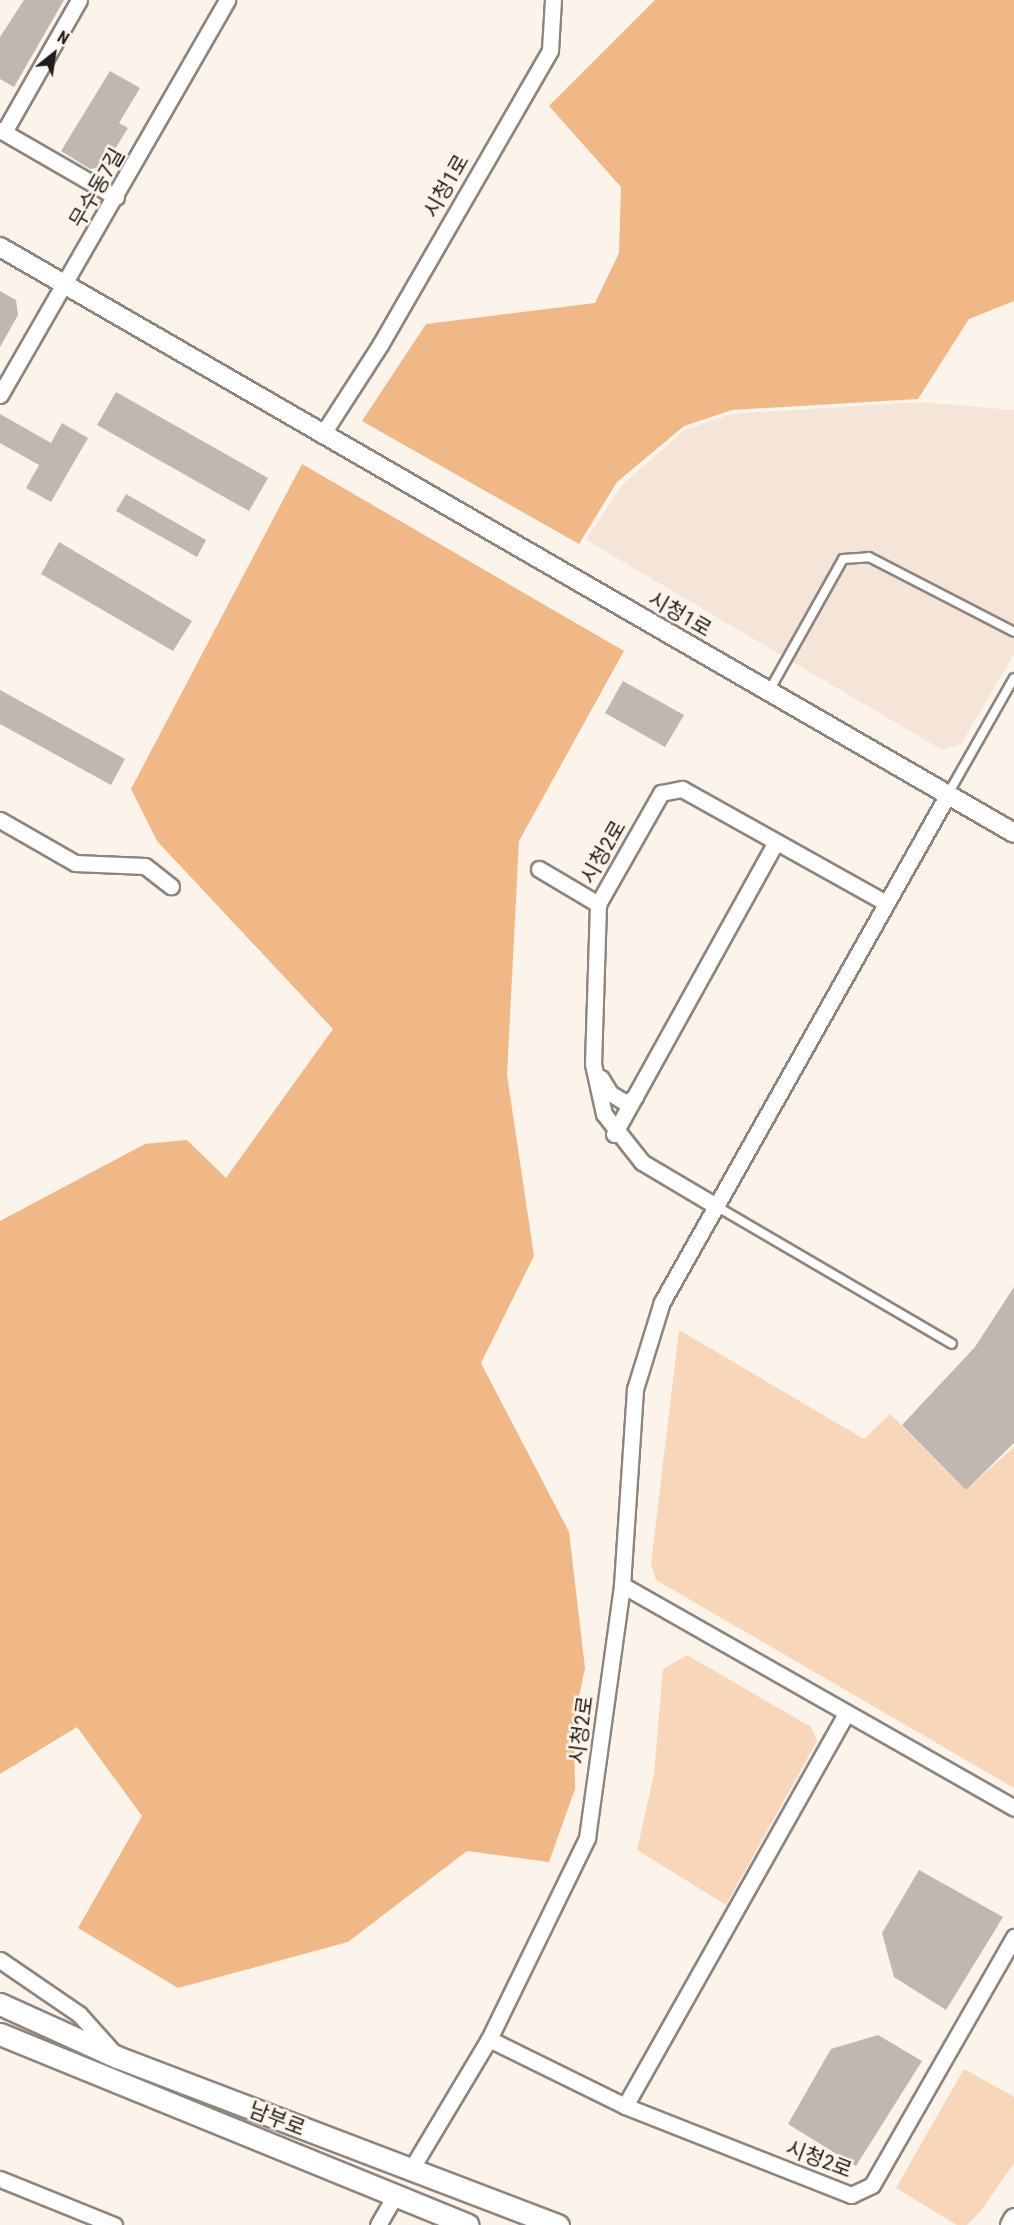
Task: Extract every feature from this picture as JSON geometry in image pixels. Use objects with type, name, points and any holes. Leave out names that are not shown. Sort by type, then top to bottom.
[{"type":"main road","name":"남부로","points":[[0,2004],[117,2057],[410,2171],[558,2225]]},
{"type":"main road","name":"남부로","points":[[0,2034],[394,2197],[468,2225]]},
{"type":"main road","points":[[394,2197],[410,2171]]},
{"type":"street","points":[[79,0],[2,131],[116,197]]},
{"type":"street","name":"무수동7길","points":[[0,395],[5,373],[67,284],[227,0]]},
{"type":"street","name":"시청1로","points":[[322,435],[380,345],[550,51],[553,0]]},
{"type":"street","name":"시청1로","points":[[0,247],[1014,833]]},
{"type":"street","name":"시청2로","points":[[716,1206],[642,1162],[614,1134],[604,1114],[593,1064],[598,904],[661,794],[682,789],[886,903]]},
{"type":"street","name":"시청2로","points":[[410,2171],[489,2039],[587,1838],[622,1585],[635,1389],[662,1302],[948,794]]},
{"type":"street","points":[[0,820],[75,863],[145,866],[171,886]]},
{"type":"street","points":[[614,1134],[776,842]]},
{"type":"street","points":[[539,869],[598,904]]},
{"type":"street","points":[[593,1064],[610,1093],[626,1103],[635,1097]]},
{"type":"street","points":[[622,1585],[1014,1808]]},
{"type":"street","points":[[625,2106],[846,1714]]},
{"type":"street","name":"시청2로","points":[[489,2039],[625,2106],[851,2195],[872,2185],[1014,1937]]},
{"type":"street","points":[[0,1960],[79,2014],[117,2057]]},
{"type":"street","points":[[0,2179],[114,2225]]},
{"type":"street","points":[[378,2225],[394,2197]]},
{"type":"street","points":[[1010,2225],[1014,2218]]},
{"type":"lane","points":[[769,690],[843,559],[869,557],[1014,633]]},
{"type":"lane","points":[[948,794],[1014,678]]},
{"type":"lane","points":[[716,1206],[952,1344]]},
{"type":"shaded area","points":[[655,0],[1014,0],[1014,301],[969,319],[918,399],[732,410],[684,426],[617,482],[579,544],[362,421],[426,324],[595,303],[619,253],[621,187],[549,106]]},
{"type":"shaded area","points":[[917,402],[1014,410],[1014,654],[961,744],[942,750],[586,540],[622,485],[685,430],[731,414]]},
{"type":"shaded area","points":[[302,464],[624,651],[519,841],[507,1075],[534,1256],[481,1363],[569,1532],[585,1668],[574,1720],[575,1789],[549,1862],[467,1851],[348,1942],[178,1988],[78,1928],[142,1816],[77,1727],[0,1774],[0,1221],[145,1144],[187,1140],[226,1178],[333,1029],[157,841],[131,789]]},
{"type":"shaded area","points":[[679,1330],[864,1439],[890,1414],[966,1490],[1014,1447],[1014,1788],[656,1580],[651,1564]]},
{"type":"shaded area","points":[[687,1655],[811,1727],[817,1741],[726,1905],[637,1850],[654,1774],[663,1669]]},
{"type":"shaded area","points":[[964,2069],[1014,2097],[1014,2163],[980,2212],[967,2225],[957,2225],[896,2188]]},
{"type":"building","points":[[24,0],[64,0],[14,87],[0,79],[0,37]]},
{"type":"building","points":[[110,71],[140,88],[119,123],[128,128],[104,167],[90,169],[61,151]]},
{"type":"building","points":[[0,291],[16,300],[18,315],[0,347]]},
{"type":"building","points":[[116,392],[268,478],[249,511],[97,425]]},
{"type":"building","points":[[0,414],[51,443],[62,423],[88,438],[51,502],[26,488],[39,465],[0,443]]},
{"type":"building","points":[[126,494],[206,540],[197,557],[116,511]]},
{"type":"building","points":[[59,542],[192,621],[173,651],[41,574]]},
{"type":"building","points":[[623,681],[684,715],[665,747],[605,713]]},
{"type":"building","points":[[0,690],[125,759],[111,785],[0,724]]},
{"type":"building","points":[[1014,1287],[1014,1443],[966,1490],[902,1425],[975,1347]]},
{"type":"building","points":[[919,1870],[1003,1917],[946,2010],[894,1977],[882,1933]]},
{"type":"building","points":[[878,2035],[922,2061],[856,2166],[788,2124],[831,2049]]}]
